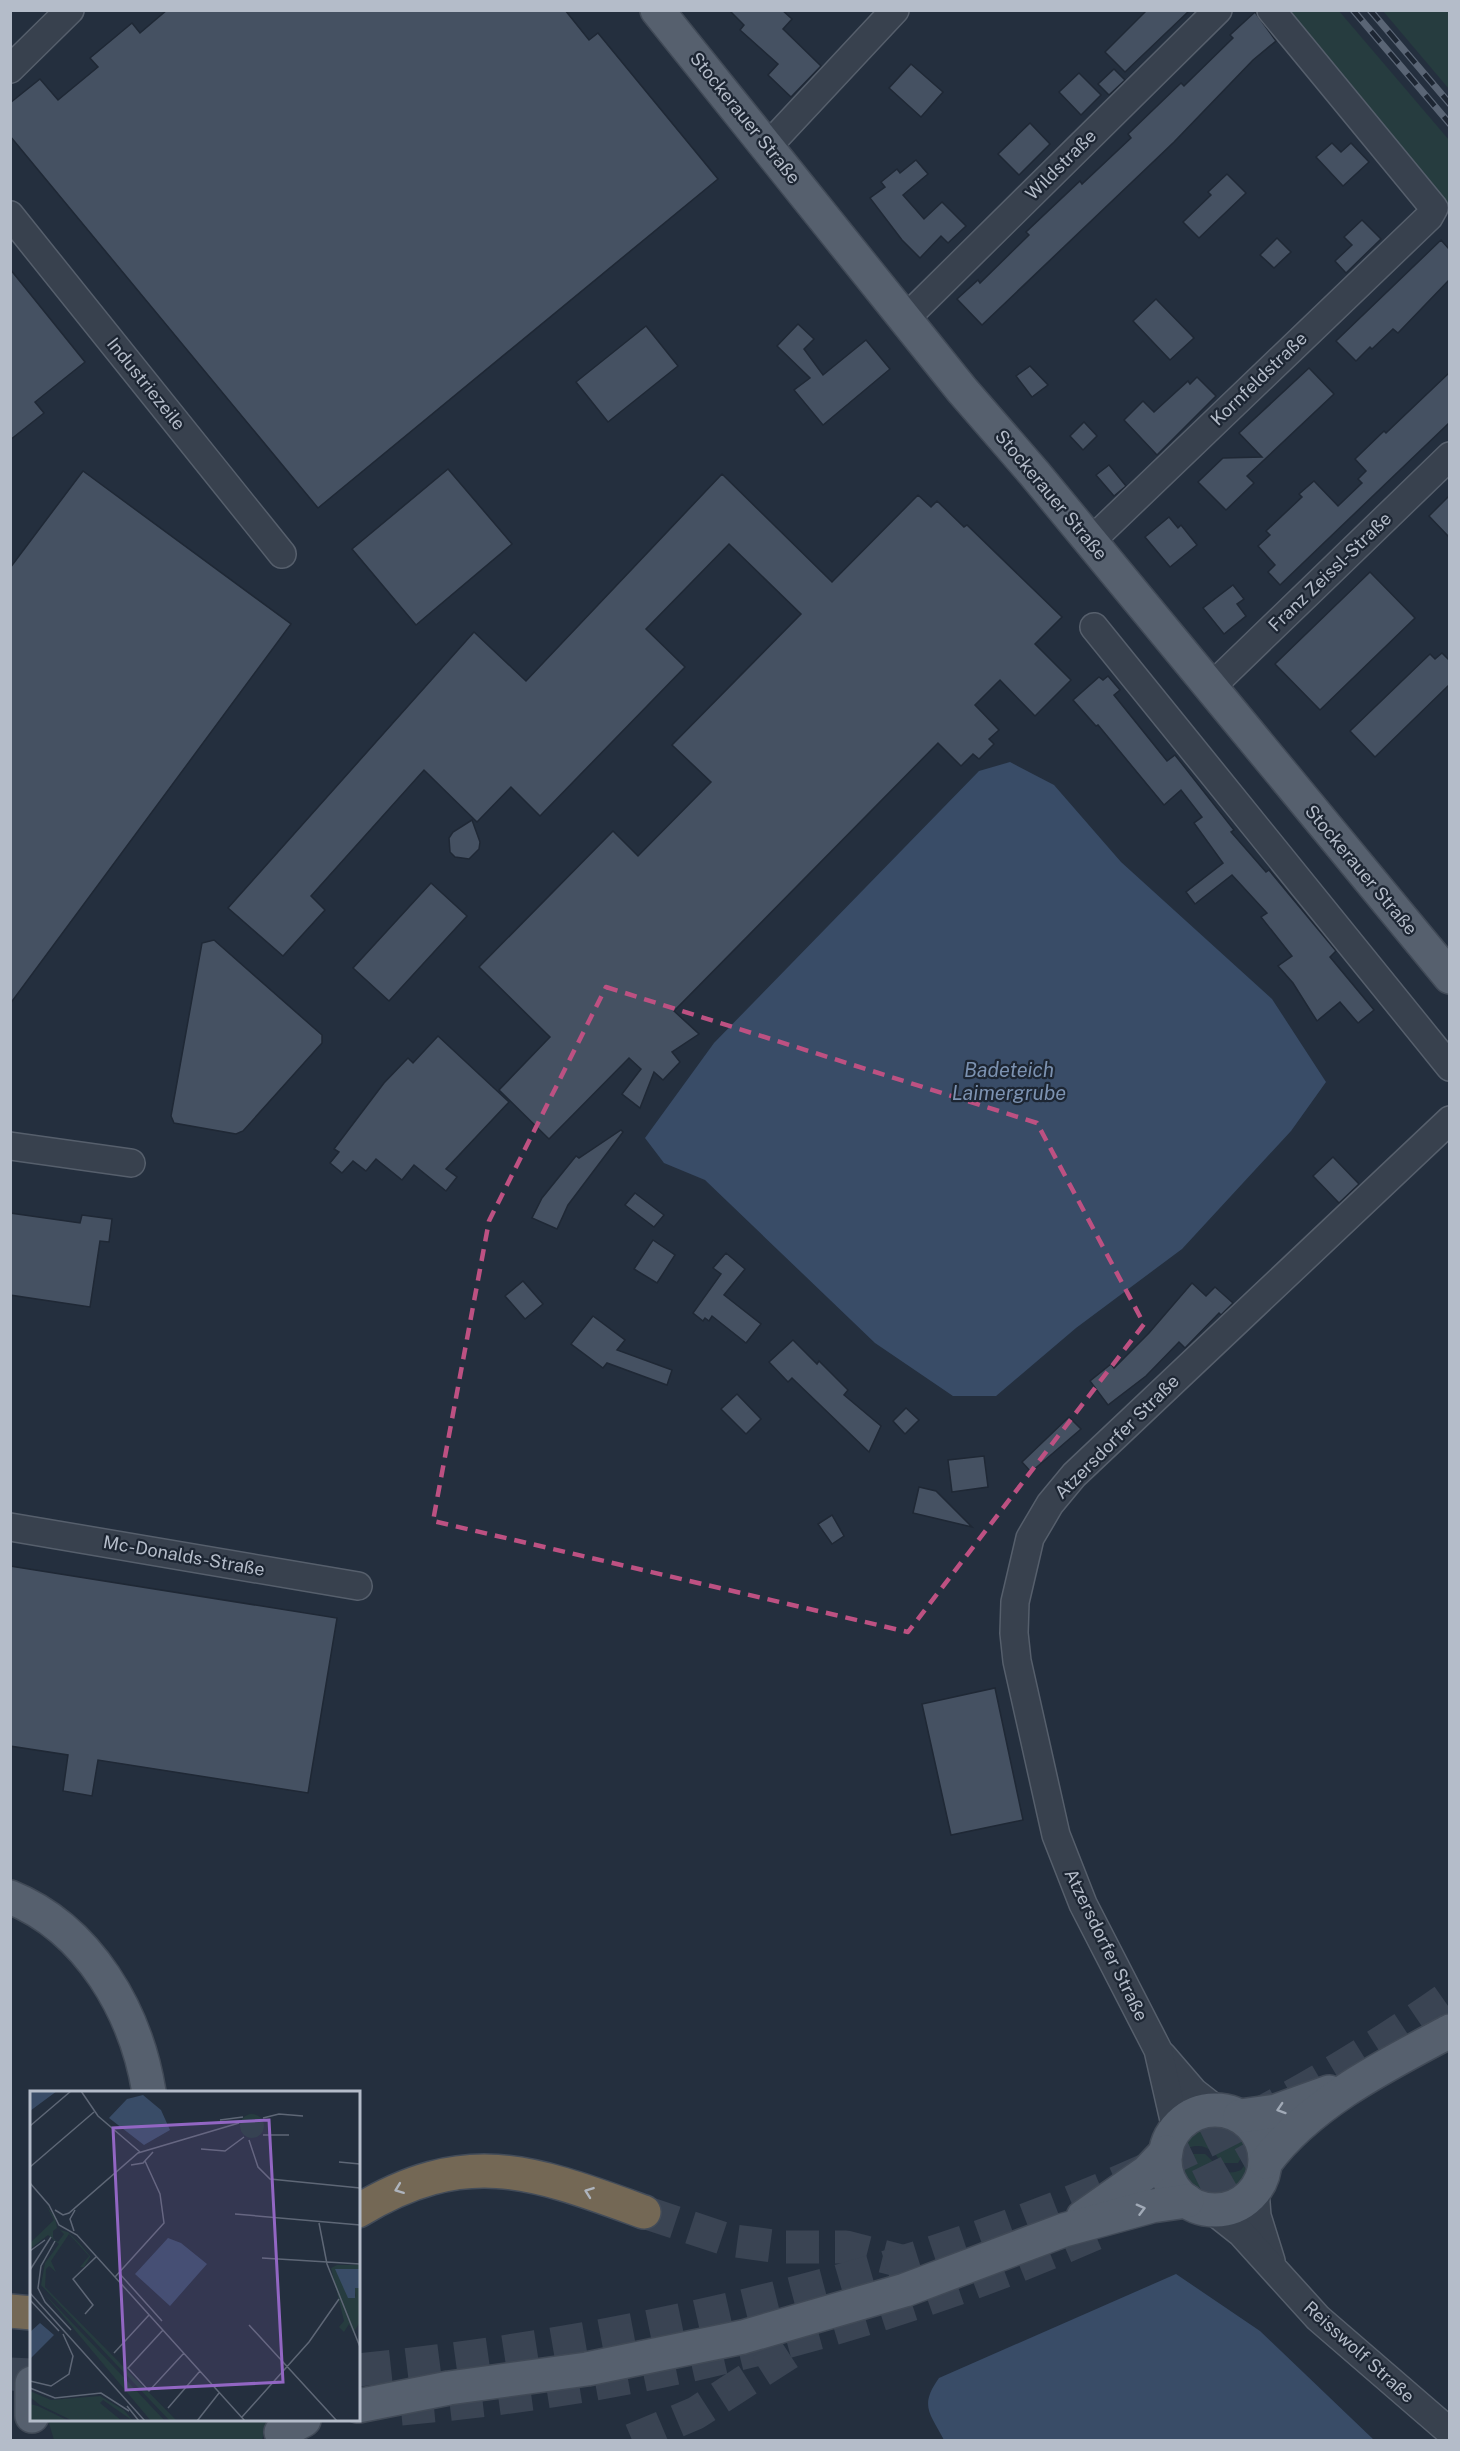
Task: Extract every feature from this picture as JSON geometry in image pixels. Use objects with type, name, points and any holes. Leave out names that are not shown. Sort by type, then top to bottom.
[{"type":"highway","points":[[360,2210],[390,2193],[421,2181],[457,2173],[490,2170],[532,2174],[565,2183],[644,2212]]},
{"type":"highway","points":[[10,2311],[30,2313]]},
{"type":"main road","name":"Stockerauer Straße","points":[[657,10],[905,319],[1449,977]]},
{"type":"main road","points":[[10,1897],[43,1916],[73,1939],[96,1964],[129,2019],[139,2046],[149,2091]]},
{"type":"main road","points":[[1064,2230],[1140,2177],[1194,2114],[1276,2111],[1356,2082],[1449,2031]]},
{"type":"main road","points":[[360,2406],[449,2388],[587,2369],[743,2337],[905,2289],[1064,2230],[1152,2206],[1236,2205],[1290,2134],[1356,2082]]},
{"type":"main road","points":[[1228,2113],[1259,2135],[1260,2176]]},
{"type":"main road","points":[[1171,2140],[1169,2180],[1200,2205]]},
{"type":"main road","points":[[360,2383],[449,2388]]},
{"type":"main road","points":[[33,2421],[38,2440]]},
{"type":"street","points":[[10,69],[70,10]]},
{"type":"street","points":[[768,146],[895,10]]},
{"type":"street","name":"Wildstraße","points":[[905,319],[1218,10]]},
{"type":"street","name":"Kornfeldstraße","points":[[1090,542],[1429,217],[1434,208],[1271,10]]},
{"type":"street","name":"Industriezeile","points":[[10,215],[282,554]]},
{"type":"street","name":"Franz Zeissl-Straße","points":[[1210,688],[1449,456]]},
{"type":"street","points":[[1094,627],[1449,1067]]},
{"type":"street","name":"Atzersdorfer Straße","points":[[1228,2113],[1194,2092],[1158,2050],[1083,1904],[1049,1811],[1021,1684],[1014,1633],[1015,1602],[1030,1538],[1050,1504],[1074,1475],[1449,1120]]},
{"type":"street","points":[[10,1146],[132,1163]]},
{"type":"street","name":"Mc-Donalds-Straße","points":[[10,1527],[358,1586]]},
{"type":"street","name":"Atzersdorfer Straße","points":[[1158,2050],[1171,2140]]},
{"type":"street","name":"Reisswolf Straße","points":[[1260,2176],[1257,2216],[1273,2268]]},
{"type":"street","name":"Reisswolf Straße","points":[[1200,2205],[1241,2233],[1318,2318],[1449,2432]]},
{"type":"highlighted area","points":[[606,987],[1037,1123],[1144,1324],[908,1632],[433,1521],[489,1221]]},
{"type":"green space","points":[[1277,11],[1339,11],[1449,140],[1449,213]]},
{"type":"green space","points":[[1383,11],[1449,11],[1449,89]]},
{"type":"green space","points":[[1208,2124],[1226,2126],[1243,2139],[1244,2153],[1238,2163],[1222,2163],[1207,2148],[1198,2146],[1187,2148],[1178,2160],[1189,2134]]},
{"type":"green space","points":[[1193,2154],[1205,2154],[1220,2169],[1229,2172],[1241,2170],[1250,2158],[1247,2171],[1241,2181],[1222,2194],[1212,2195],[1201,2193],[1184,2177],[1184,2162]]},
{"type":"green space","points":[[48,2421],[268,2421],[262,2440],[54,2440]]},
{"type":"water","name":"Badeteich Laimergrube","points":[[1010,762],[1054,785],[1121,862],[1272,999],[1326,1082],[1291,1131],[1182,1249],[1076,1328],[996,1396],[953,1396],[875,1343],[705,1180],[664,1163],[645,1138],[714,1043],[979,771]]},
{"type":"water","points":[[1176,2274],[1260,2331],[1374,2440],[944,2440],[931,2416],[928,2403],[929,2396],[939,2378]]},
{"type":"building","points":[[167,10],[565,10],[589,40],[598,33],[718,179],[318,508],[10,136],[10,103],[40,79],[58,100],[98,67],[90,58],[132,23],[140,33]]},
{"type":"building","points":[[729,10],[782,10],[792,19],[783,29],[821,66],[791,97],[768,75],[778,64],[740,30],[744,25]]},
{"type":"building","points":[[1147,10],[1190,10],[1125,72],[1105,52]]},
{"type":"building","points":[[1255,12],[1276,41],[1253,60],[1174,142],[982,325],[957,299],[978,280],[980,283],[1029,235],[1026,232],[1080,181],[1082,184],[1131,138],[1128,134],[1181,83],[1184,86],[1233,38],[1230,35]]},
{"type":"building","points":[[911,64],[943,92],[921,117],[889,88]]},
{"type":"building","points":[[1114,69],[1125,80],[1109,95],[1098,84]]},
{"type":"building","points":[[1079,73],[1101,95],[1081,115],[1059,92]]},
{"type":"building","points":[[1030,123],[1050,144],[1019,175],[998,154]]},
{"type":"building","points":[[1332,143],[1341,152],[1351,143],[1369,162],[1343,186],[1316,157]]},
{"type":"building","points":[[916,160],[928,174],[903,195],[924,219],[942,202],[966,226],[948,243],[941,236],[920,258],[902,240],[870,198],[885,187],[881,182],[897,169],[900,173]]},
{"type":"building","points":[[1227,174],[1246,193],[1199,238],[1183,222],[1211,195],[1208,192]]},
{"type":"building","points":[[1362,220],[1381,239],[1346,273],[1335,261],[1352,245],[1344,237]]},
{"type":"building","points":[[1277,238],[1291,252],[1274,268],[1260,255]]},
{"type":"building","points":[[1441,240],[1449,249],[1449,280],[1398,333],[1393,329],[1356,361],[1336,341]]},
{"type":"building","points":[[10,269],[85,362],[35,402],[44,413],[10,440]]},
{"type":"building","points":[[1156,299],[1194,338],[1170,360],[1133,321]]},
{"type":"building","points":[[798,324],[814,339],[804,349],[823,375],[866,340],[890,369],[823,425],[794,390],[810,378],[777,346]]},
{"type":"building","points":[[646,326],[678,366],[608,422],[576,382]]},
{"type":"building","points":[[1030,366],[1048,385],[1032,397],[1016,376]]},
{"type":"building","points":[[1309,368],[1334,394],[1247,476],[1254,483],[1226,510],[1198,482],[1223,458],[1262,457],[1239,433]]},
{"type":"building","points":[[1449,373],[1449,423],[1280,585],[1268,572],[1275,565],[1258,546],[1270,535],[1266,531],[1302,497],[1299,494],[1314,481],[1338,506],[1362,483],[1358,479],[1366,471],[1355,459]]},
{"type":"building","points":[[1197,377],[1216,396],[1157,455],[1124,420],[1143,401],[1154,412],[1188,381],[1190,384]]},
{"type":"building","points":[[1084,422],[1097,436],[1083,450],[1070,436]]},
{"type":"building","points":[[1109,465],[1126,486],[1114,496],[1096,475]]},
{"type":"building","points":[[448,469],[512,544],[416,625],[352,549]]},
{"type":"building","points":[[83,471],[291,624],[10,1004],[10,568]]},
{"type":"building","points":[[722,474],[832,582],[918,495],[931,507],[937,501],[964,527],[967,525],[1062,617],[1035,644],[1071,680],[1035,716],[1000,680],[975,705],[999,730],[989,739],[994,744],[979,759],[973,754],[961,766],[938,743],[674,1011],[699,1034],[672,1052],[680,1062],[663,1080],[654,1072],[640,1108],[622,1094],[641,1069],[629,1058],[549,1139],[499,1090],[550,1037],[479,967],[613,831],[638,856],[711,782],[672,745],[801,614],[729,544],[646,629],[685,667],[540,816],[511,787],[477,822],[424,770],[311,896],[325,910],[283,956],[228,908],[474,632],[526,681]]},
{"type":"building","points":[[1449,496],[1449,537],[1429,516]]},
{"type":"building","points":[[1169,517],[1178,528],[1181,525],[1197,545],[1170,567],[1145,537]]},
{"type":"building","points":[[1370,572],[1415,618],[1320,710],[1275,664]]},
{"type":"building","points":[[1233,585],[1244,599],[1237,604],[1246,616],[1224,634],[1203,608]]},
{"type":"building","points":[[1442,653],[1449,660],[1449,685],[1375,757],[1350,731],[1430,654],[1435,659]]},
{"type":"building","points":[[1108,676],[1120,690],[1114,695],[1167,761],[1175,755],[1234,830],[1231,832],[1266,872],[1269,870],[1336,951],[1330,957],[1374,1010],[1358,1023],[1340,1002],[1317,1021],[1293,983],[1278,966],[1292,956],[1261,917],[1267,913],[1232,875],[1195,904],[1186,892],[1223,863],[1194,823],[1202,817],[1181,790],[1164,805],[1098,725],[1096,726],[1073,700],[1099,677],[1103,680]]},
{"type":"building","points":[[472,820],[480,842],[479,849],[469,859],[455,857],[450,852],[449,838],[453,832]]},
{"type":"building","points":[[431,883],[467,916],[389,1001],[353,968]]},
{"type":"building","points":[[214,940],[322,1035],[322,1043],[243,1131],[236,1134],[174,1123],[171,1116],[202,943]]},
{"type":"building","points":[[438,1036],[509,1102],[446,1169],[457,1177],[446,1191],[414,1165],[402,1180],[376,1159],[366,1171],[353,1161],[342,1173],[330,1163],[339,1152],[334,1149],[384,1083],[408,1058],[413,1063]]},
{"type":"building","points":[[621,1130],[623,1132],[568,1205],[557,1229],[532,1218],[542,1198],[576,1156],[579,1158]]},
{"type":"building","points":[[1333,1157],[1359,1184],[1339,1203],[1313,1176]]},
{"type":"building","points":[[635,1193],[664,1215],[654,1227],[625,1205]]},
{"type":"building","points":[[10,1213],[80,1223],[82,1215],[112,1219],[109,1242],[100,1241],[90,1307],[10,1295]]},
{"type":"building","points":[[653,1240],[675,1255],[657,1283],[634,1269]]},
{"type":"building","points":[[726,1253],[745,1269],[724,1295],[761,1324],[746,1343],[712,1316],[709,1321],[705,1318],[703,1321],[693,1313],[721,1274],[713,1268]]},
{"type":"building","points":[[523,1281],[543,1304],[525,1319],[505,1296]]},
{"type":"building","points":[[1192,1283],[1206,1296],[1215,1287],[1233,1303],[1221,1315],[1219,1313],[1185,1348],[1179,1342],[1146,1376],[1108,1405],[1090,1381],[1111,1364],[1114,1368],[1149,1333]]},
{"type":"building","points":[[593,1316],[625,1340],[617,1350],[672,1370],[667,1385],[607,1363],[603,1368],[571,1344]]},
{"type":"building","points":[[793,1340],[817,1364],[819,1361],[848,1390],[844,1395],[881,1426],[869,1452],[792,1378],[788,1382],[769,1362]]},
{"type":"building","points":[[737,1394],[761,1419],[746,1434],[721,1409]]},
{"type":"building","points":[[906,1408],[919,1420],[905,1434],[893,1421]]},
{"type":"building","points":[[1069,1417],[1081,1429],[1031,1472],[1022,1462]]},
{"type":"building","points":[[984,1456],[988,1487],[952,1492],[948,1460]]},
{"type":"building","points":[[919,1487],[936,1491],[972,1527],[913,1513]]},
{"type":"building","points":[[832,1515],[844,1536],[832,1544],[818,1524]]},
{"type":"building","points":[[10,1566],[337,1618],[308,1793],[98,1760],[92,1796],[63,1791],[68,1755],[10,1746]]},
{"type":"building","points":[[995,1688],[1023,1820],[951,1835],[922,1704]]},
{"type":"tunnel","points":[[360,2370],[503,2352],[647,2327],[789,2294],[929,2254],[1066,2204],[1199,2145],[1327,2076],[1450,1996]]},
{"type":"tunnel","points":[[1155,2207],[1228,2172],[1288,2138]]},
{"type":"tunnel","points":[[644,2212],[728,2240],[781,2247],[846,2247],[905,2262]]},
{"type":"tunnel","points":[[401,2409],[583,2386],[761,2349],[936,2296],[1021,2265],[1106,2229]]},
{"type":"tunnel","points":[[632,2440],[696,2413],[792,2351]]},
{"type":"tunnel","points":[[10,2374],[30,2375]]},
{"type":"railway","points":[[1353,10],[1450,124]]},
{"type":"railway","points":[[1370,10],[1450,104]]}]
